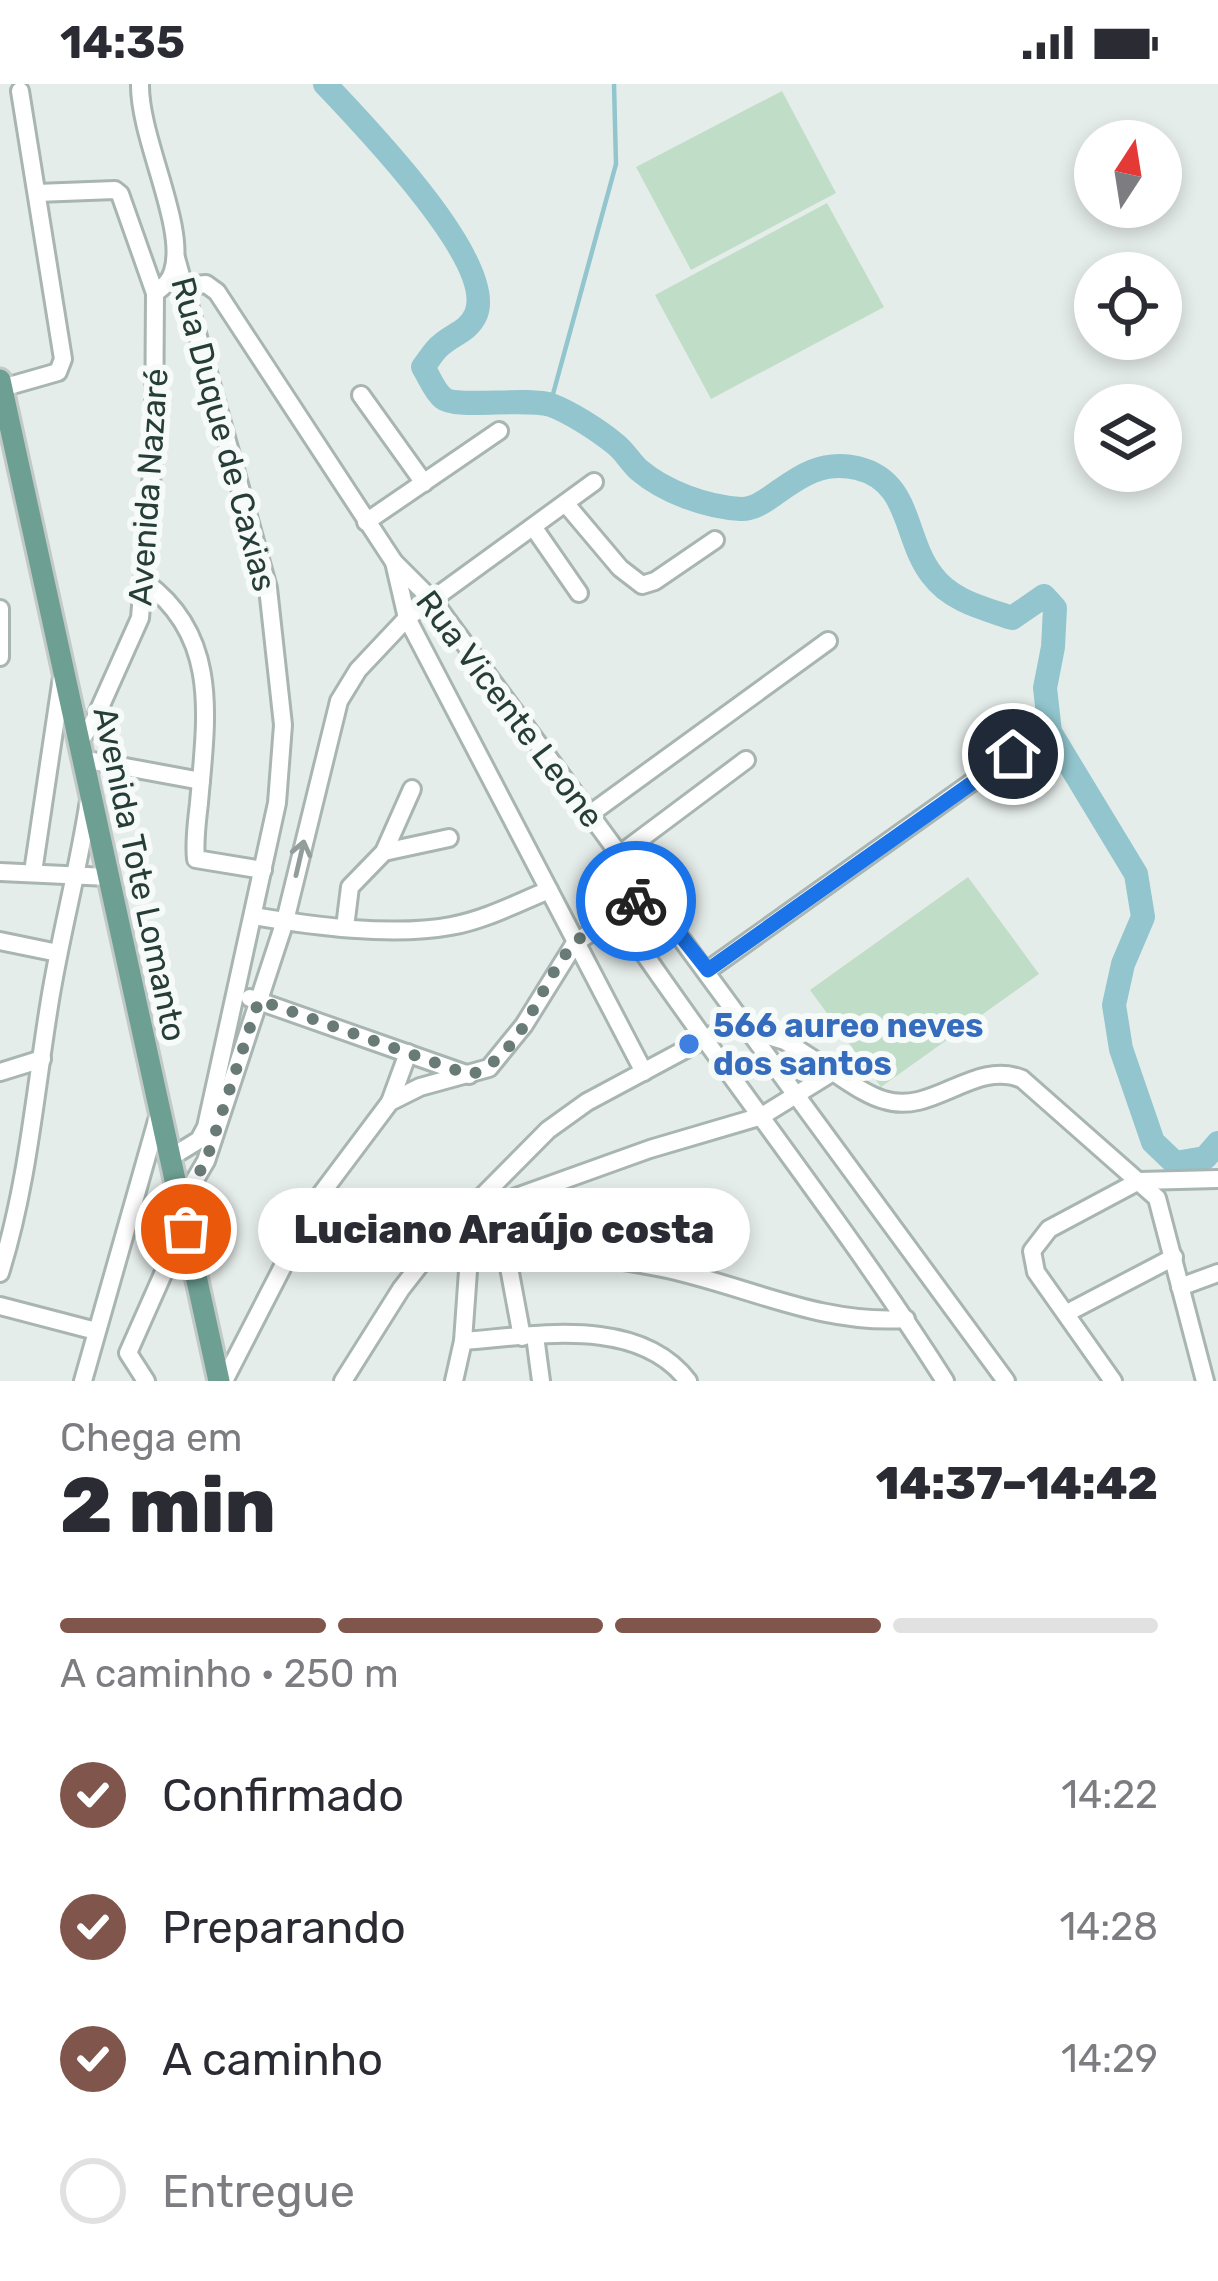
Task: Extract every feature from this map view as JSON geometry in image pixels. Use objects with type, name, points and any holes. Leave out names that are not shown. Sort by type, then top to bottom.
[{"type":"main road","name":"Avenida Tote Lomanto","points":[[1,384],[158,1117],[221,1381]]},
{"type":"street","points":[[37,194],[115,190],[155,293],[170,279],[176,258],[171,224],[129,84]]},
{"type":"street","points":[[140,84],[140,112]]},
{"type":"street","points":[[1,384],[58,372],[63,359],[20,91]]},
{"type":"street","name":"Rua Duque de Caxias","points":[[176,258],[268,588],[283,725],[277,803],[206,1161],[180,1205]]},
{"type":"street","points":[[183,286],[206,284],[217,292],[394,562],[407,619],[644,1072]]},
{"type":"street","name":"Avenida Nazaré","points":[[80,751],[140,619],[157,389],[155,293]]},
{"type":"street","points":[[361,394],[424,484]]},
{"type":"street","points":[[366,522],[499,431]]},
{"type":"street","name":"Rua Duque de Caxias","points":[[211,1130],[285,922],[339,701],[358,670],[407,619],[594,482]]},
{"type":"street","points":[[566,504],[620,568],[642,585],[715,539]]},
{"type":"street","points":[[534,528],[579,593]]},
{"type":"street","name":"Rua Vicente Leone","points":[[394,562],[434,602],[1006,1381]]},
{"type":"street","points":[[146,582],[174,605],[197,647],[203,670],[205,730],[196,859],[263,870]]},
{"type":"street","points":[[0,609],[0,657]]},
{"type":"street","points":[[590,814],[828,640]]},
{"type":"street","points":[[33,872],[63,669]]},
{"type":"street","points":[[80,751],[201,781]]},
{"type":"street","points":[[708,970],[1013,754]]},
{"type":"street","points":[[620,855],[746,760]]},
{"type":"street","points":[[345,927],[350,886],[384,852],[412,789]]},
{"type":"street","points":[[0,1273],[29,1146],[58,953],[78,874],[91,793]]},
{"type":"street","points":[[277,803],[310,809]]},
{"type":"street","points":[[384,852],[449,838]]},
{"type":"street","points":[[0,872],[108,877]]},
{"type":"street","points":[[253,916],[345,927],[446,928],[549,890]]},
{"type":"street","points":[[390,1102],[420,1087],[489,1068],[524,1025],[574,943],[648,894]]},
{"type":"street","points":[[617,914],[702,1040],[762,1115],[906,1319],[945,1381]]},
{"type":"street","points":[[0,941],[58,953]]},
{"type":"street","points":[[236,994],[470,1075]]},
{"type":"street","points":[[343,1381],[401,1289],[440,1239],[548,1130],[587,1102],[702,1040],[746,1025],[785,1041],[886,1102],[915,1102],[991,1073],[1022,1079],[1157,1198],[1208,1372]]},
{"type":"street","points":[[221,1381],[318,1198],[390,1102],[408,1053]]},
{"type":"street","points":[[0,1072],[42,1059]]},
{"type":"street","points":[[463,1216],[650,1149],[762,1115],[833,1072]]},
{"type":"street","points":[[83,1381],[158,1117]]},
{"type":"street","points":[[168,1159],[211,1130]]},
{"type":"street","points":[[1113,1381],[1036,1273],[1032,1251],[1049,1229],[1138,1180],[1218,1179]]},
{"type":"street","points":[[440,1239],[584,1254],[665,1268],[804,1310],[850,1319],[906,1319]]},
{"type":"street","points":[[454,1381],[463,1341],[470,1243]]},
{"type":"street","points":[[505,1246],[542,1381]]},
{"type":"street","points":[[146,1381],[128,1353],[175,1247]]},
{"type":"street","points":[[1067,1312],[1174,1257]]},
{"type":"street","points":[[1180,1287],[1218,1273]]},
{"type":"street","points":[[0,1306],[96,1330]]},
{"type":"street","points":[[463,1341],[615,1337],[661,1355],[688,1381]]},
{"type":"green space","points":[[782,91],[836,193],[691,270],[636,167]]},
{"type":"green space","points":[[827,203],[884,307],[711,399],[655,295]]},
{"type":"green space","points":[[968,877],[1039,974],[881,1087],[810,990]]},
{"type":"waterway","points":[[325,84],[422,194],[466,261],[477,291],[476,314],[423,367],[443,398],[462,403],[551,405],[607,438],[661,485],[728,508],[753,507],[819,469],[857,468],[888,485],[923,560],[948,591],[1012,618],[1044,596],[1055,608],[1045,688],[1050,732],[1136,874],[1143,917],[1123,964],[1114,1005],[1121,1049],[1153,1142],[1175,1163],[1205,1158],[1218,1143]]},
{"type":"waterway","points":[[550,405],[616,164],[614,84]]},
{"type":"way so far","points":[[186,1229],[180,1205],[206,1161],[259,1000],[470,1075],[489,1068],[500,1056],[574,943],[636,901]]},
{"type":"place","name":"566 aureo neves dos santos","points":[[689,1044]]},
{"type":"place","name":"Luciano Araújo costa","points":[[186,1229]]},
{"type":"route","points":[[636,901],[648,894],[708,970],[1013,754]]}]
